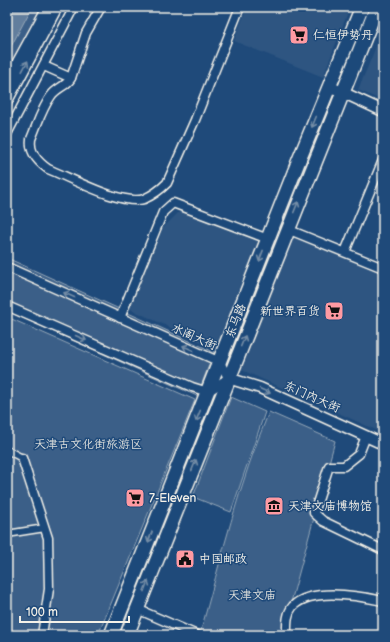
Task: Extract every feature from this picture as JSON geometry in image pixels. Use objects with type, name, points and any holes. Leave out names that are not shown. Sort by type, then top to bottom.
[{"type":"main road","name":"东马路","points":[[111,635],[329,86],[362,7]]},
{"type":"main road","name":"东马路","points":[[126,635],[376,7]]},
{"type":"street","points":[[7,82],[48,7]]},
{"type":"street","points":[[7,101],[57,7]]},
{"type":"street","points":[[7,134],[74,7]]},
{"type":"street","points":[[102,7],[86,33],[68,84],[56,90],[50,97],[31,139],[30,145],[32,152],[40,163],[48,169],[116,197],[128,200],[143,199],[161,190],[167,183],[173,172],[240,7]]},
{"type":"street","points":[[44,66],[71,78]]},
{"type":"street","points":[[329,86],[383,111]]},
{"type":"street","points":[[345,252],[383,160]]},
{"type":"street","points":[[120,318],[163,212],[173,203],[268,239]]},
{"type":"street","points":[[287,229],[383,268]]},
{"type":"street","name":"水阁大街","points":[[7,267],[220,362],[228,378]]},
{"type":"street","points":[[7,306],[192,387],[208,392],[228,378]]},
{"type":"street","name":"东门内大街","points":[[228,378],[260,388],[383,444]]},
{"type":"street","points":[[366,436],[359,454],[344,466],[329,466],[314,512],[323,521],[383,550]]},
{"type":"street","points":[[7,450],[22,458],[48,538],[49,589],[42,635]]},
{"type":"street","points":[[7,534],[45,528]]},
{"type":"street","points":[[287,635],[286,625],[290,612],[293,606],[300,602],[331,594],[383,601]]},
{"type":"street","points":[[137,609],[192,634]]},
{"type":"shaded area","points":[[7,7],[32,7],[7,54]]},
{"type":"shaded area","points":[[247,7],[350,7],[323,77],[234,41]]},
{"type":"shaded area","points":[[383,30],[383,101],[358,90]]},
{"type":"shaded area","points":[[181,210],[269,246],[278,226],[383,268],[383,433],[242,370],[212,347],[128,308],[163,228]]},
{"type":"green space","points":[[7,7],[41,7],[7,70]]},
{"type":"green space","points":[[7,258],[214,352],[197,396],[7,311]]},
{"type":"green space","name":"天津古文化街旅游区","points":[[7,317],[195,400],[98,635],[7,635]]},
{"type":"green space","points":[[231,397],[265,412],[231,512],[193,497]]},
{"type":"green space","name":"天津文庙","points":[[269,412],[335,441],[282,635],[203,635],[200,634],[231,522],[258,439]]},
{"type":"place","name":"仁恒伊势丹","points":[[299,35]]},
{"type":"place","name":"新世界百货","points":[[334,311]]},
{"type":"place","name":"7-Eleven","points":[[135,498]]},
{"type":"place","name":"天津文庙博物馆","points":[[274,506]]},
{"type":"place","name":"中国邮政","points":[[185,559]]}]
